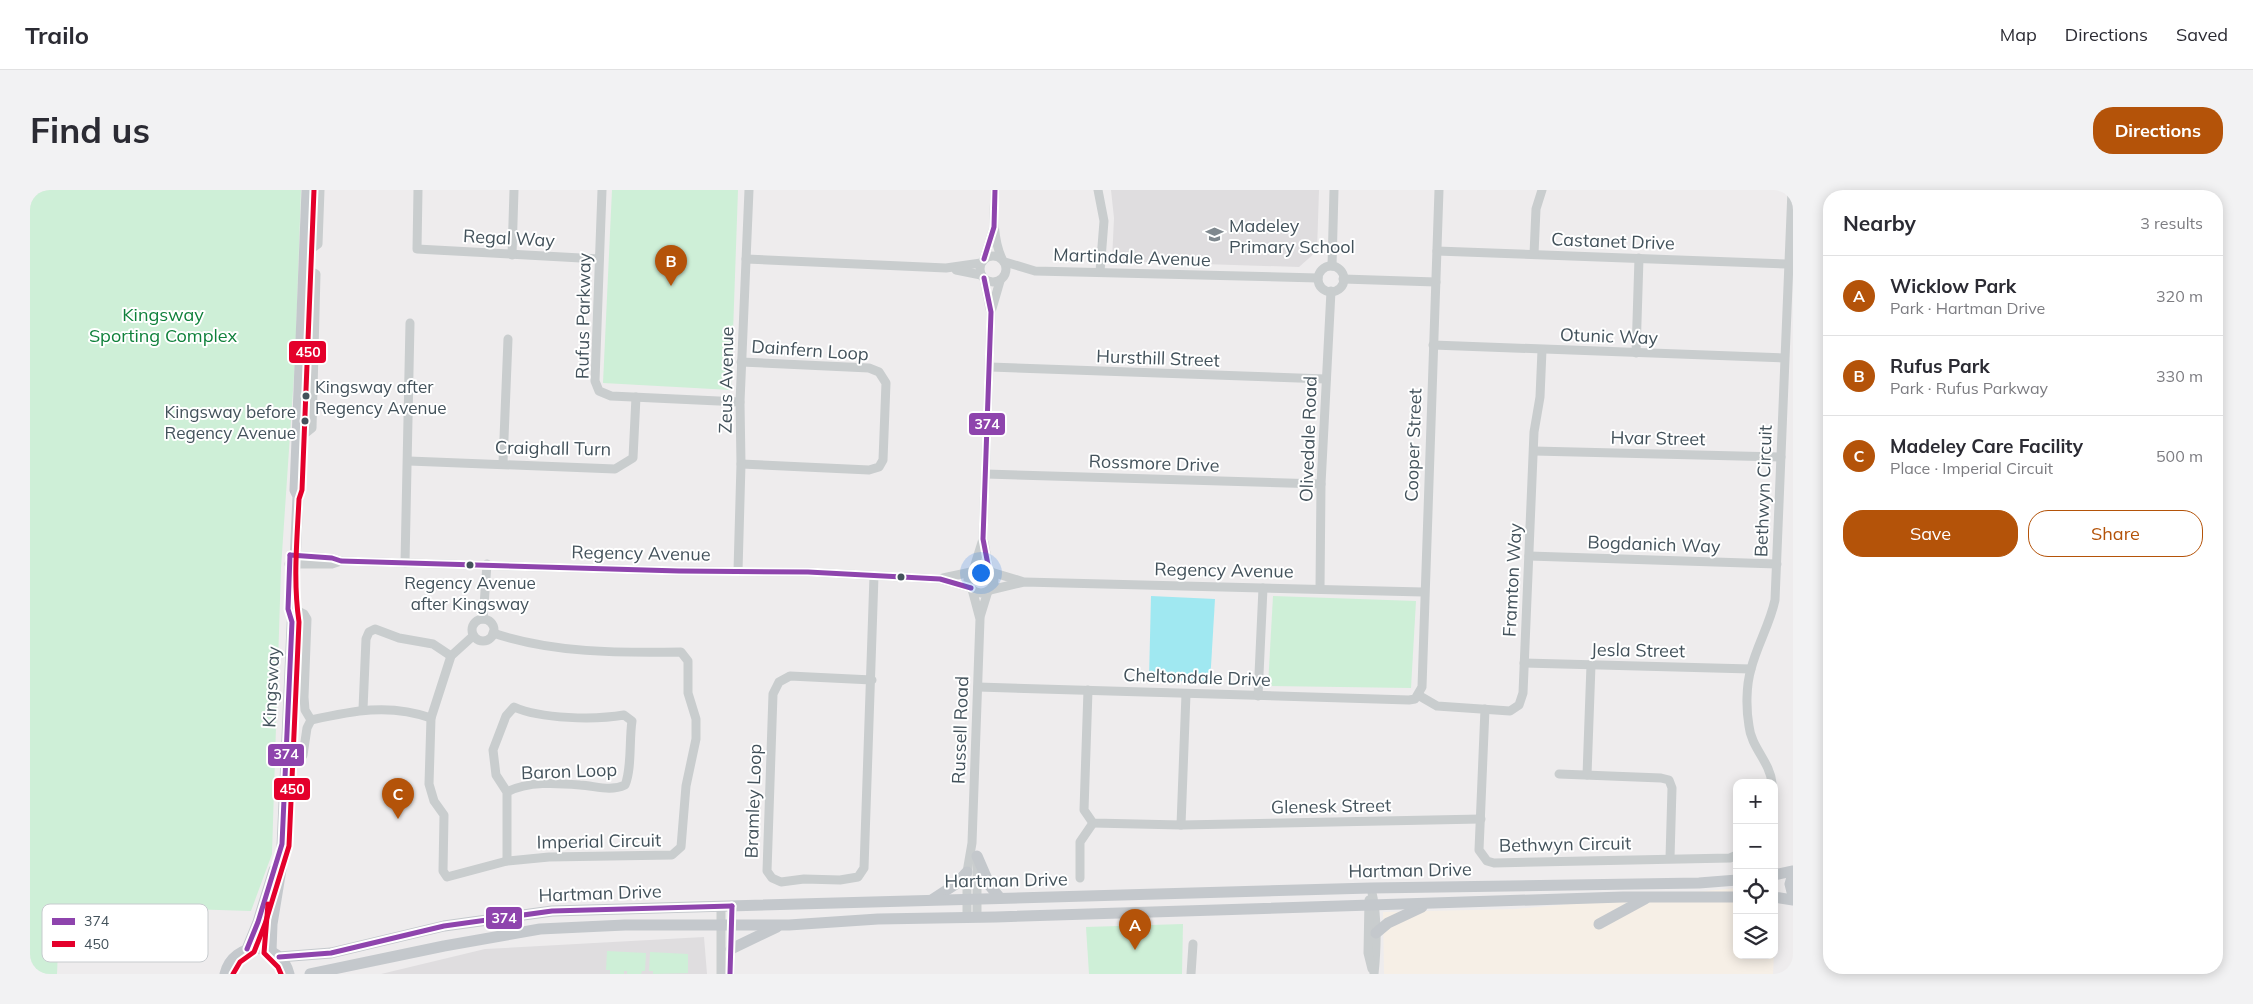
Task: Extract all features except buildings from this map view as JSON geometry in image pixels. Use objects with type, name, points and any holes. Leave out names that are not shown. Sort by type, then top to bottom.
[{"type":"main road","name":"Kingsway","points":[[292,622],[288,609],[298,496],[296,490],[297,440],[307,190]]},
{"type":"main road","name":"Kingsway","points":[[275,954],[272,924],[281,868],[294,609],[292,560]]},
{"type":"main road","name":"Kingsway","points":[[247,949],[258,922],[282,844]]},
{"type":"main road","points":[[977,856],[990,886],[1000,898]]},
{"type":"main road","points":[[933,899],[956,884],[967,872]]},
{"type":"main road","points":[[1778,874],[1793,872],[1790,884],[1793,896]]},
{"type":"main road","name":"Hartman Drive","points":[[247,949],[260,948],[275,954],[332,953],[444,926],[544,912],[933,899],[1371,888],[1699,883],[1733,880]]},
{"type":"main road","name":"Hartman Drive","points":[[310,974],[444,946],[540,929],[626,925],[781,925],[878,919],[1372,906],[1623,897],[1733,897]]},
{"type":"main road","points":[[1599,924],[1646,898]]},
{"type":"main road","points":[[1778,898],[1793,900]]},
{"type":"main road","points":[[1376,933],[1388,923],[1428,904]]},
{"type":"main road","points":[[731,949],[781,925]]},
{"type":"main road","points":[[224,973],[234,957],[247,949]]},
{"type":"main road","points":[[275,954],[288,974]]},
{"type":"street","points":[[304,254],[318,244],[320,190]]},
{"type":"street","name":"Regal Way","points":[[418,190],[417,249],[599,259]]},
{"type":"street","points":[[512,255],[514,190]]},
{"type":"street","name":"Rufus Parkway","points":[[602,190],[597,385],[599,391],[607,396],[740,402]]},
{"type":"street","name":"Zeus Avenue","points":[[738,570],[741,362],[749,190]]},
{"type":"street","points":[[991,312],[1006,270],[996,246],[994,227],[995,190]]},
{"type":"street","points":[[1098,190],[1104,221],[1100,272]]},
{"type":"street","points":[[1332,266],[1334,190]]},
{"type":"street","name":"Cooper Street","points":[[1416,697],[1422,687],[1439,190]]},
{"type":"street","points":[[1534,254],[1536,209],[1542,190]]},
{"type":"street","name":"Bethwyn Circuit","points":[[1771,779],[1767,766],[1754,744],[1749,728],[1748,687],[1751,669],[1771,619],[1775,600],[1787,264],[1792,190]]},
{"type":"street","points":[[983,539],[968,580],[972,589],[980,593],[989,591],[994,581],[983,539],[991,312],[982,277],[983,261],[994,227]]},
{"type":"street","name":"Castanet Drive","points":[[1437,251],[1787,264]]},
{"type":"street","points":[[946,268],[983,261],[991,256],[1003,261]]},
{"type":"street","points":[[1636,353],[1639,258]]},
{"type":"street","points":[[746,259],[946,268],[982,277],[991,282],[1002,279]]},
{"type":"street","name":"Martindale Avenue","points":[[1003,261],[1035,271]]},
{"type":"street","points":[[1332,266],[1340,270],[1343,279],[1340,287],[1331,291],[1322,288],[1318,278],[1321,270],[1332,266]]},
{"type":"street","name":"Martindale Avenue","points":[[1002,279],[1035,271],[1318,278]]},
{"type":"street","points":[[1343,279],[1436,282]]},
{"type":"street","name":"Olivedale Road","points":[[1320,589],[1321,484],[1331,291]]},
{"type":"street","points":[[405,563],[409,462],[410,323]]},
{"type":"street","points":[[503,463],[508,339]]},
{"type":"street","name":"Otunic Way","points":[[1433,345],[1784,358]]},
{"type":"street","name":"Framton Way","points":[[1416,697],[1437,706],[1485,710],[1510,711],[1519,705],[1523,693],[1534,432],[1540,397],[1542,350]]},
{"type":"street","name":"Dainfern Loop","points":[[741,362],[869,368],[879,372],[886,383],[883,460],[879,467],[869,470],[741,464]]},
{"type":"street","name":"Hursthill Street","points":[[990,367],[1326,380]]},
{"type":"street","name":"Craighall Turn","points":[[409,462],[503,463],[615,469],[633,458],[636,397]]},
{"type":"street","name":"Hvar Street","points":[[1534,451],[1781,457]]},
{"type":"street","name":"Rossmore Drive","points":[[986,474],[1321,484]]},
{"type":"street","name":"Bogdanich Way","points":[[1529,556],[1777,564]]},
{"type":"street","name":"Regency Avenue","points":[[292,560],[332,558],[341,561],[487,564],[679,572],[738,570],[940,578],[972,572]]},
{"type":"street","name":"Imperial Circuit","points":[[473,636],[484,641],[493,633],[513,640],[526,640],[564,649],[680,652],[688,661],[688,694],[696,719],[696,739],[686,786],[681,847],[672,855],[549,857],[507,861],[447,877],[443,871],[444,815],[434,801],[429,784],[431,718],[451,656],[473,636],[473,624],[484,619],[487,564]]},
{"type":"street","points":[[972,572],[981,568],[990,571]]},
{"type":"street","name":"Regency Avenue","points":[[990,571],[1024,582]]},
{"type":"street","name":"Bramley Loop","points":[[872,680],[790,676],[779,682],[773,694],[767,871],[772,878],[781,882],[804,879],[840,880],[858,877],[864,868],[872,680],[874,576]]},
{"type":"street","name":"Regency Avenue","points":[[940,578],[972,589]]},
{"type":"street","name":"Regency Avenue","points":[[989,591],[1024,582],[1424,592]]},
{"type":"street","points":[[1258,696],[1263,588]]},
{"type":"street","name":"Russell Road","points":[[972,589],[980,618]]},
{"type":"street","name":"Russell Road","points":[[972,898],[967,872],[972,842],[980,618],[989,591]]},
{"type":"street","points":[[294,609],[304,614],[307,619],[304,697],[305,710],[311,720]]},
{"type":"street","points":[[484,619],[490,622],[493,633]]},
{"type":"street","points":[[363,709],[366,639],[369,632],[375,629],[400,638],[433,644],[451,656]]},
{"type":"street","name":"Jesla Street","points":[[1524,663],[1751,669]]},
{"type":"street","points":[[1587,775],[1591,665]]},
{"type":"street","name":"Cheltondale Drive","points":[[978,687],[1408,700],[1416,697]]},
{"type":"street","points":[[1080,878],[1080,842],[1093,823],[1084,810],[1088,690]]},
{"type":"street","points":[[1181,825],[1186,694]]},
{"type":"street","name":"Baron Loop","points":[[514,707],[546,714],[611,718],[624,715],[632,721],[629,740],[628,779],[625,785],[616,790],[580,785],[532,784],[507,792],[496,775],[493,750],[506,716],[514,707]]},
{"type":"street","points":[[311,720],[363,709],[416,712],[431,718]]},
{"type":"street","name":"Bethwyn Circuit","points":[[1485,710],[1479,850],[1487,860],[1494,863],[1733,857]]},
{"type":"street","points":[[286,755],[303,755],[307,728],[311,720]]},
{"type":"street","points":[[1559,774],[1669,780],[1672,788],[1670,858]]},
{"type":"street","points":[[507,792],[507,861]]},
{"type":"street","name":"Glenesk Street","points":[[1093,823],[1181,825],[1481,819]]},
{"type":"street","name":"Russell Road","points":[[972,842],[977,856],[972,898],[972,917]]},
{"type":"street","points":[[1371,888],[1376,933],[1373,974]]},
{"type":"street","points":[[721,974],[726,906]]},
{"type":"street","points":[[1372,906],[1368,953],[1373,974]]},
{"type":"street","points":[[726,925],[731,949],[730,974]]},
{"type":"street","points":[[1191,974],[1192,944]]},
{"type":"shaded area","name":"Madeley Primary School","points":[[1111,190],[1319,190],[1317,251],[1299,267],[1112,261],[1114,218]]},
{"type":"shaded area","points":[[1733,888],[1733,959],[1774,959],[1773,974],[1384,974],[1383,912],[1515,909]]},
{"type":"shaded area","points":[[704,937],[707,974],[381,974],[485,949]]},
{"type":"green space","name":"Kingsway Sporting Complex","points":[[30,190],[301,190],[295,361],[281,568],[272,854],[251,911],[208,910],[208,904],[42,904],[42,962],[58,962],[57,974],[30,974]]},
{"type":"green space","points":[[612,190],[738,190],[731,390],[603,383]]},
{"type":"green space","points":[[1273,596],[1416,601],[1411,688],[1268,686]]},
{"type":"green space","points":[[1183,924],[1182,974],[1089,974],[1086,927]]},
{"type":"green space","points":[[607,951],[646,953],[645,971],[642,971],[641,974],[627,974],[627,971],[624,971],[624,974],[610,974],[610,970],[606,970]]},
{"type":"green space","points":[[650,952],[688,954],[688,973],[653,974],[653,971],[649,971]]},
{"type":"water","points":[[1151,596],[1215,599],[1210,683],[1149,679]]},
{"type":"transit line","name":"450","points":[[233,974],[240,962],[254,952],[265,924],[289,846],[299,622],[296,591],[297,546],[299,499],[302,490],[314,190]]},
{"type":"transit line","name":"374","points":[[984,259],[994,227],[995,190]]},
{"type":"transit line","name":"374","points":[[984,278],[991,312],[983,539],[989,570]]},
{"type":"transit line","name":"374","points":[[290,555],[332,558],[341,561],[679,571],[808,572],[940,579],[971,588]]},
{"type":"transit line","name":"374","points":[[247,949],[258,922],[282,844],[292,622],[288,609],[290,555]]},
{"type":"transit line","name":"450","points":[[268,904],[264,953],[278,967],[281,974]]},
{"type":"transit line","name":"374","points":[[279,957],[331,953],[444,926],[552,911],[732,906]]},
{"type":"transit line","name":"374","points":[[730,974],[732,906]]},
{"type":"place","name":"Madeley Primary School","points":[[1215,235]]},
{"type":"place","name":"Rufus Park","points":[[671,286]]},
{"type":"place","name":"Kingsway after Regency Avenue","points":[[306,396]]},
{"type":"place","name":"Kingsway before Regency Avenue","points":[[305,421]]},
{"type":"place","name":"Regency Avenue after Kingsway","points":[[470,565]]},
{"type":"place","name":"Madeley Care Facility","points":[[398,819]]},
{"type":"place","name":"Wicklow Park","points":[[1135,950]]}]
